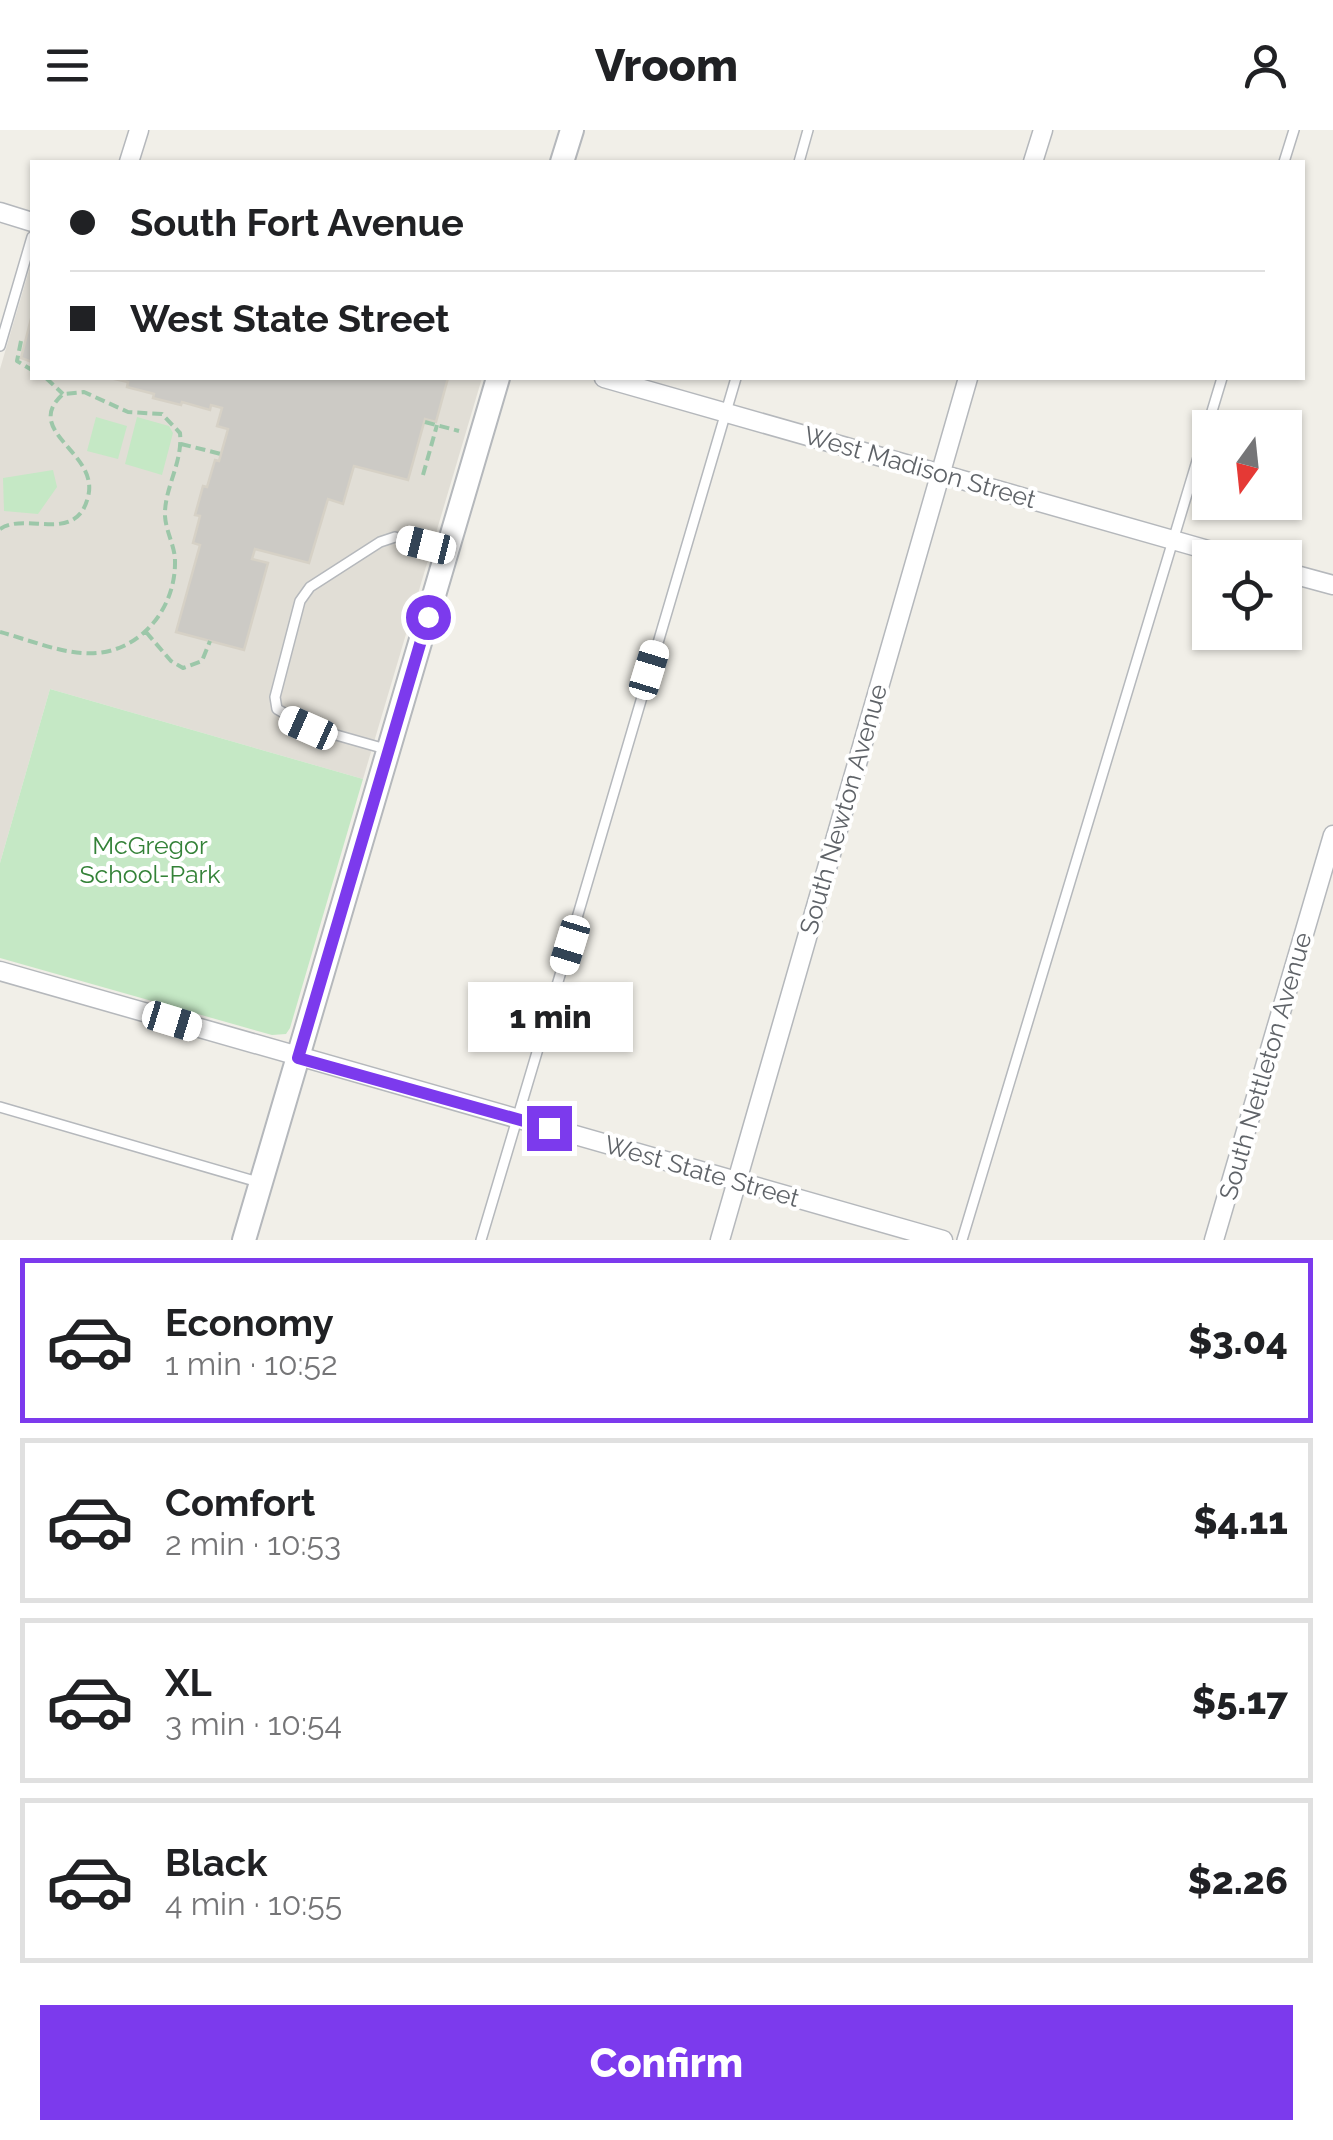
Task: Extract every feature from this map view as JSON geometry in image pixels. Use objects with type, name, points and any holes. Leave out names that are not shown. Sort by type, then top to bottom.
[{"type":"street","points":[[131,160],[139,130]]},
{"type":"street","points":[[563,160],[572,130]]},
{"type":"street","points":[[1034,160],[1043,130]]},
{"type":"street","points":[[0,212],[30,221]]},
{"type":"street","points":[[244,1240],[497,380]]},
{"type":"street","name":"West Madison Street","points":[[611,380],[1192,545]]},
{"type":"street","name":"South Newton Avenue","points":[[720,1240],[967,380]]},
{"type":"street","points":[[1302,577],[1333,586]]},
{"type":"street","name":"South Nettleton Avenue","points":[[1214,1240],[1333,836]]},
{"type":"street","name":"West State Street","points":[[0,971],[943,1240]]},
{"type":"lane","points":[[800,160],[808,130]]},
{"type":"lane","points":[[1285,160],[1294,130]]},
{"type":"lane","points":[[0,346],[30,245]]},
{"type":"lane","points":[[480,1240],[594,869],[629,734],[735,380]]},
{"type":"lane","points":[[962,1240],[1221,380]]},
{"type":"lane","points":[[388,750],[308,728],[277,709],[275,696],[300,601],[310,587],[380,542],[396,537],[447,550]]},
{"type":"lane","points":[[0,1107],[261,1183]]},
{"type":"path","points":[[24,330],[16,359],[30,369]]},
{"type":"path","points":[[48,380],[63,394]]},
{"type":"path","points":[[0,529],[14,522],[56,526],[74,518],[87,504],[90,480],[84,464],[52,426],[54,405],[63,394],[84,392],[128,412],[162,414],[180,433],[165,515],[176,564],[166,602],[146,632],[115,649],[86,654],[0,632]]},
{"type":"path","points":[[425,422],[461,431]]},
{"type":"path","points":[[423,476],[437,425]]},
{"type":"path","points":[[181,444],[221,454]]},
{"type":"path","points":[[146,632],[182,668],[202,661],[210,641]]},
{"type":"shaded area","points":[[30,267],[30,380],[481,380],[363,779],[50,689],[0,863],[0,369]]},
{"type":"green space","points":[[96,417],[127,426],[118,459],[87,451]]},
{"type":"green space","points":[[137,417],[169,426],[173,433],[162,475],[125,464]]},
{"type":"green space","points":[[53,470],[57,487],[38,514],[4,511],[3,478]]},
{"type":"green space","name":"McGregor School-Park","points":[[50,689],[363,779],[286,1034],[272,1035],[0,958],[0,863]]},
{"type":"building","points":[[30,323],[30,361],[21,358]]},
{"type":"building","points":[[119,380],[447,380],[436,422],[425,419],[408,480],[354,466],[343,504],[328,499],[309,563],[255,549],[252,559],[268,563],[244,650],[176,632],[200,545],[193,543],[200,516],[195,515],[203,486],[207,487],[215,460],[219,461],[228,429],[217,426],[222,408],[211,405],[210,410],[153,398],[154,394],[127,387],[128,382]]},
{"type":"route","points":[[428,617],[298,1058],[549,1128]]}]
